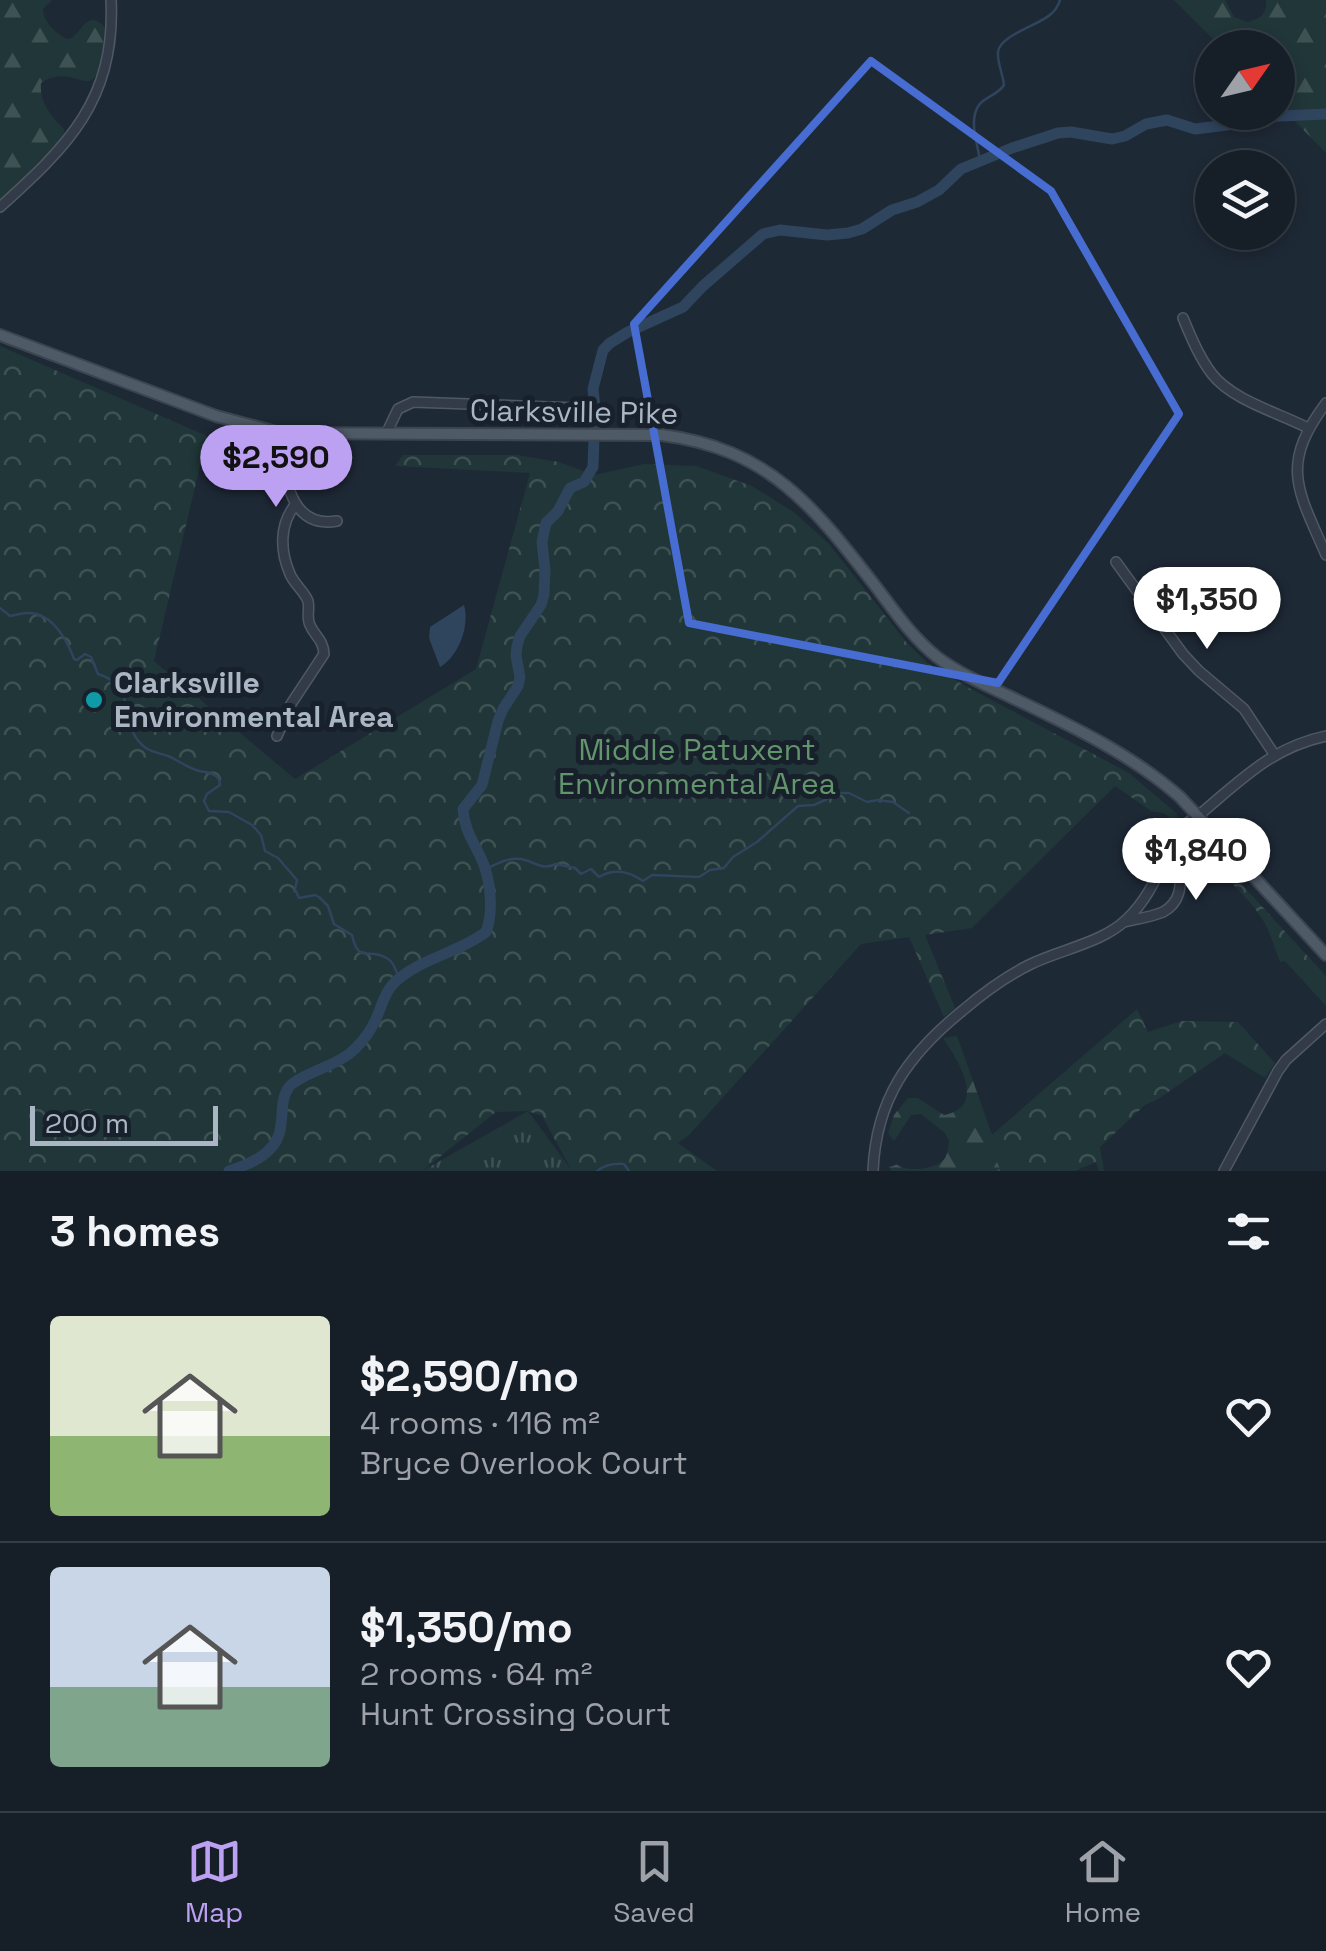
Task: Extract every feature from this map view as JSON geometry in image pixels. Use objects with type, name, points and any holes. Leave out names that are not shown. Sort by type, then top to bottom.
[{"type":"main road","name":"Clarksville Pike","points":[[0,335],[216,416],[280,433],[662,435],[697,441],[742,457],[776,476],[819,516],[911,631],[941,660],[1098,740],[1168,787],[1326,954]]},
{"type":"street","points":[[0,207],[54,157],[85,115],[107,56],[111,0]]},
{"type":"street","points":[[1182,318],[1218,381],[1308,428]]},
{"type":"street","points":[[386,434],[398,409],[413,402],[577,408]]},
{"type":"street","points":[[1326,402],[1308,428],[1298,462],[1299,486],[1326,555]]},
{"type":"street","points":[[280,433],[288,484],[296,504],[317,521],[337,521]]},
{"type":"street","points":[[278,736],[291,704],[324,654],[320,638],[309,624],[309,604],[290,576],[284,551],[283,530],[288,513],[296,504]]},
{"type":"street","points":[[1116,562],[1183,654],[1244,709],[1274,754]]},
{"type":"street","points":[[1124,922],[1150,890],[1178,830],[1274,754],[1326,736]]},
{"type":"street","points":[[874,1171],[878,1129],[894,1086],[930,1039],[1012,974],[1124,922],[1170,907],[1181,888],[1183,842],[1198,816]]},
{"type":"street","points":[[1224,1171],[1278,1071],[1326,1024]]},
{"type":"highlighted area","points":[[871,61],[1051,191],[1179,414],[998,683],[689,623],[634,324]]},
{"type":"green space","points":[[0,0],[52,0],[43,9],[45,18],[66,39],[90,20],[105,28],[102,56],[92,80],[55,77],[41,83],[44,102],[64,129],[64,139],[0,201]]},
{"type":"green space","points":[[1174,0],[1225,0],[1234,17],[1247,22],[1262,15],[1266,0],[1326,0],[1326,153],[1295,121],[1295,30],[1204,30]]},
{"type":"green space","name":"Middle Patuxent Environmental Area","points":[[0,346],[207,436],[154,661],[295,779],[476,669],[530,473],[395,466],[403,455],[517,455],[559,462],[594,475],[644,464],[696,466],[752,486],[795,513],[829,544],[927,663],[1129,773],[1177,814],[1177,825],[1163,852],[1157,849],[1171,828],[1169,817],[1151,811],[1115,786],[972,928],[925,935],[955,1008],[944,1017],[909,937],[861,944],[678,1143],[717,1171],[572,1171],[542,1116],[527,1111],[496,1112],[422,1171],[0,1171]]},
{"type":"green space","points":[[1190,838],[1199,838],[1326,976],[1326,1006],[1285,961],[1280,962],[1261,917],[1210,855],[1185,859]]},
{"type":"green space","points":[[1137,1009],[1148,1032],[1182,1021],[1238,1022],[1275,1063],[1265,1078],[1225,1053],[1145,1105],[1100,1147],[1104,1171],[1099,1171],[1096,1162],[1075,1171],[1001,1171],[987,1139]]},
{"type":"green space","points":[[957,1036],[1005,1171],[891,1171],[889,1167],[897,1165],[910,1169],[932,1166],[946,1156],[949,1141],[945,1133],[921,1114],[911,1115],[894,1141],[888,1133],[894,1115],[908,1098],[918,1098],[944,1115],[965,1103],[962,1070],[943,1038]]},
{"type":"green space","points":[[528,1111],[572,1171],[422,1171]]},
{"type":"water","points":[[464,605],[461,639],[453,655],[440,667],[429,638],[430,627]]},
{"type":"waterway","points":[[980,161],[974,118],[979,105],[1004,85],[998,56],[1000,46],[1051,14],[1060,0]]},
{"type":"waterway","points":[[229,1171],[270,1149],[279,1134],[283,1100],[289,1087],[356,1048],[371,1029],[393,984],[414,968],[486,932],[489,883],[463,809],[482,785],[498,721],[518,686],[517,646],[544,595],[542,542],[546,523],[558,511],[570,488],[584,482],[593,467],[593,389],[603,350],[610,343],[683,307],[763,234],[780,230],[827,235],[862,229],[892,210],[939,190],[961,169],[1058,133],[1112,139],[1146,124],[1167,120],[1195,129],[1258,117],[1326,114]]},
{"type":"waterway","points":[[0,608],[10,616],[27,613],[44,617],[63,636],[74,659],[85,654],[91,657],[98,674],[119,688],[137,739],[151,751],[216,776],[220,785],[204,801],[209,811],[229,812],[252,825],[261,835],[265,851],[278,858],[297,880],[299,898],[319,897],[328,906],[334,924],[352,935],[358,950],[388,959],[400,978]]},
{"type":"waterway","points":[[486,869],[520,859],[544,866],[575,868],[581,874],[591,869],[599,877],[616,872],[643,881],[652,875],[699,877],[724,868],[798,806],[849,793],[867,802],[893,802],[909,813]]},
{"type":"waterway","points":[[597,1171],[620,1164],[629,1171]]},
{"type":"place","name":"Clarksville Environmental Area","points":[[94,700]]}]
